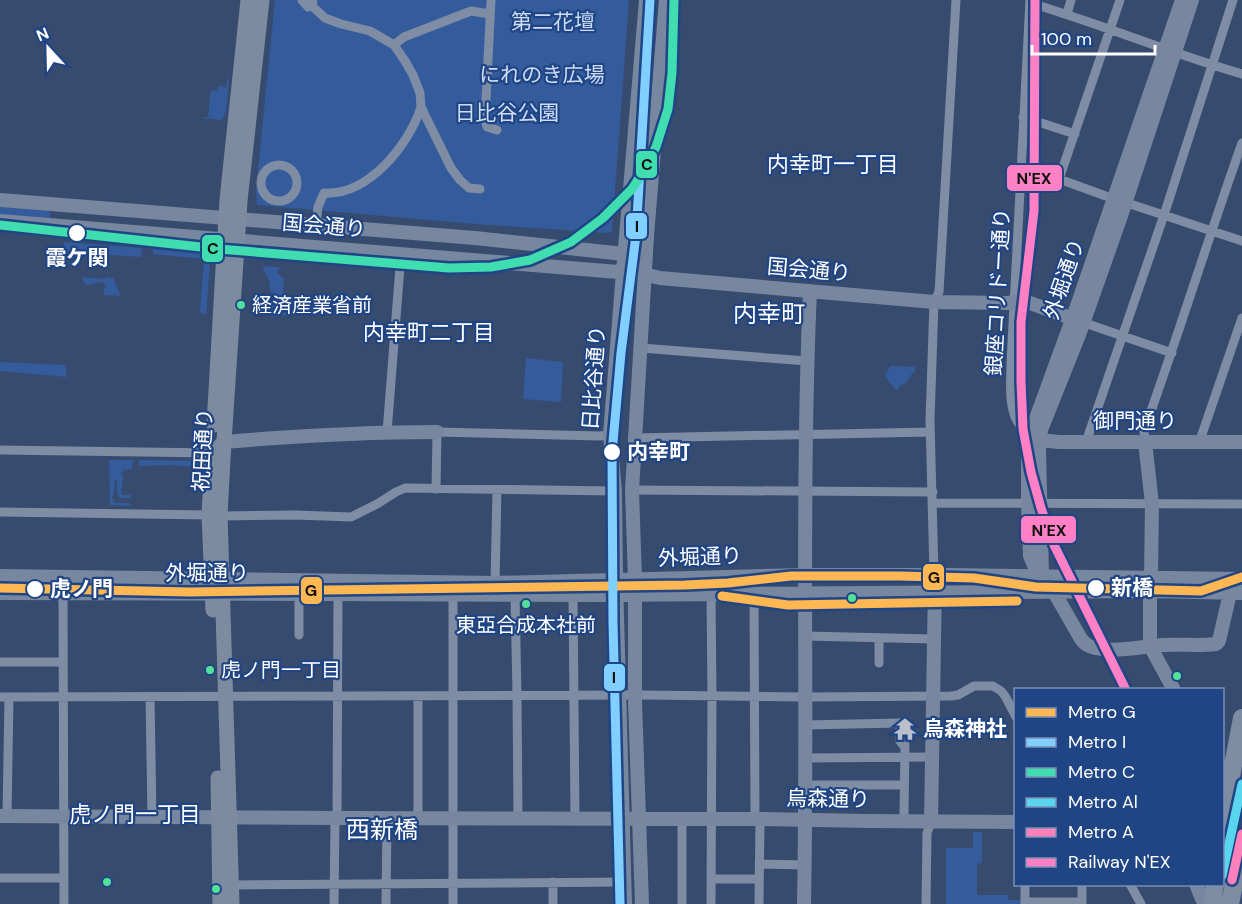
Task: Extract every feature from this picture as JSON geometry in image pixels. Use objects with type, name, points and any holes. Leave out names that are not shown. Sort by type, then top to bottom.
[{"type":"highway","points":[[1224,821],[1242,718]]},
{"type":"highway","points":[[1224,883],[1242,846]]},
{"type":"main road","name":"祝田通り","points":[[220,904],[224,818],[215,515],[232,218],[248,0]]},
{"type":"main road","name":"祝田通り","points":[[232,218],[262,0]]},
{"type":"main road","name":"日比谷通り","points":[[625,904],[615,491],[610,435],[646,0]]},
{"type":"main road","name":"日比谷通り","points":[[642,904],[635,695],[632,490],[644,274],[666,0]]},
{"type":"main road","name":"外堀通り","points":[[1042,576],[1036,570],[1030,556],[1034,503],[1028,448],[1035,438],[1120,201],[1169,50],[1182,0]]},
{"type":"main road","name":"外堀通り","points":[[1169,50],[1192,0]]},
{"type":"main road","name":"国会通り","points":[[0,200],[475,238],[624,254]]},
{"type":"main road","name":"国会通り","points":[[0,221],[622,272],[660,278],[934,302],[1008,303],[1022,300],[1078,321]]},
{"type":"main road","points":[[624,254],[644,274]]},
{"type":"main road","points":[[804,904],[805,491],[810,291]]},
{"type":"main road","points":[[219,447],[294,436],[437,432]]},
{"type":"main road","name":"御門通り","points":[[1035,438],[1059,442],[1242,442]]},
{"type":"main road","points":[[1145,442],[1152,504],[1150,646],[1173,688]]},
{"type":"main road","name":"外堀通り","points":[[0,592],[63,594],[217,587],[805,575],[934,575],[1042,576],[1236,593]]},
{"type":"main road","points":[[931,822],[934,575]]},
{"type":"main road","name":"外堀通り","points":[[0,576],[338,595],[1054,592],[1242,579]]},
{"type":"main road","points":[[1042,576],[1081,639],[1088,646],[1104,650],[1218,643],[1236,593]]},
{"type":"main road","name":"烏森通り","points":[[4,816],[1014,822]]},
{"type":"main road","name":"祝田通り","points":[[224,818],[232,904]]},
{"type":"main road","points":[[1196,886],[1202,899],[1217,898]]},
{"type":"street","points":[[302,0],[306,6],[312,3],[325,18],[370,31],[394,45],[413,75],[418,87],[421,107],[440,148],[460,180],[469,189],[480,189]]},
{"type":"street","points":[[491,0],[485,118],[487,127],[497,130]]},
{"type":"street","points":[[934,575],[930,432],[934,302],[939,292],[956,0]]},
{"type":"street","points":[[1067,14],[1071,0]]},
{"type":"street","points":[[1059,179],[1120,0]]},
{"type":"street","points":[[1086,442],[1164,215],[1233,0]]},
{"type":"street","points":[[1030,1],[1212,66],[1242,74]]},
{"type":"street","name":"銀座コリドー通り","points":[[1030,1],[1011,363],[1012,401],[1017,420],[1035,438]]},
{"type":"street","points":[[394,45],[404,37],[471,10],[490,14]]},
{"type":"street","points":[[316,225],[319,204],[324,193],[334,194],[352,187],[383,166],[405,142],[421,107]]},
{"type":"street","points":[[1023,117],[1075,134]]},
{"type":"street","points":[[1145,442],[1144,431],[1242,143]]},
{"type":"street","points":[[1022,168],[1242,241]]},
{"type":"street","points":[[387,432],[401,254]]},
{"type":"street","points":[[1199,443],[1242,318]]},
{"type":"street","points":[[1078,321],[1172,353]]},
{"type":"street","points":[[640,348],[807,361]]},
{"type":"street","points":[[436,489],[437,432],[610,435]]},
{"type":"street","points":[[634,438],[930,432]]},
{"type":"street","points":[[0,450],[219,447]]},
{"type":"street","points":[[0,512],[351,517],[405,488],[615,491]]},
{"type":"street","points":[[495,583],[496,490]]},
{"type":"street","points":[[632,490],[933,492]]},
{"type":"street","points":[[933,502],[1242,504]]},
{"type":"street","points":[[63,594],[64,904]]},
{"type":"street","points":[[299,594],[299,635]]},
{"type":"street","points":[[711,594],[711,904]]},
{"type":"street","points":[[754,594],[759,904]]},
{"type":"street","points":[[334,904],[338,595]]},
{"type":"street","points":[[453,595],[453,904]]},
{"type":"street","points":[[515,595],[518,819]]},
{"type":"street","points":[[573,595],[575,819]]},
{"type":"street","points":[[805,636],[934,639]]},
{"type":"street","points":[[879,638],[879,663]]},
{"type":"street","points":[[0,662],[63,662]]},
{"type":"street","points":[[4,816],[4,697],[958,696],[975,686],[993,686],[1001,691],[1014,714]]},
{"type":"street","points":[[418,696],[418,819]]},
{"type":"street","points":[[150,697],[152,817]]},
{"type":"street","points":[[805,724],[900,723],[900,741],[905,745],[904,814]]},
{"type":"street","points":[[805,758],[932,757]]},
{"type":"street","points":[[1233,769],[1242,788]]},
{"type":"street","points":[[805,784],[904,785]]},
{"type":"street","points":[[386,904],[387,819]]},
{"type":"street","points":[[682,819],[682,904]]},
{"type":"street","points":[[926,904],[927,833],[931,822]]},
{"type":"street","points":[[759,864],[804,865]]},
{"type":"street","points":[[0,878],[64,878]]},
{"type":"street","points":[[711,879],[759,879]]},
{"type":"street","points":[[553,882],[553,904]]},
{"type":"street","points":[[232,885],[625,882]]},
{"type":"street","points":[[1025,886],[1025,903],[1082,903],[1082,886]]},
{"type":"street","points":[[1131,886],[1141,904]]},
{"type":"green space","name":"日比谷公園","points":[[275,0],[629,0],[612,232],[476,224],[257,205],[256,191]]},
{"type":"green space","points":[[227,79],[229,79],[226,112],[222,120],[202,118],[208,117],[211,90],[217,91],[218,86],[226,87]]},
{"type":"green space","points":[[0,207],[49,211],[51,214],[49,218],[0,215]]},
{"type":"green space","points":[[64,242],[142,248],[141,257],[64,252]]},
{"type":"green space","points":[[153,249],[203,252],[208,258],[210,264],[206,314],[200,313],[204,259],[153,254]]},
{"type":"green space","points":[[263,266],[280,267],[276,272],[284,279],[283,289],[286,302],[284,307],[289,311],[289,316],[272,316],[269,310],[274,295],[270,290]]},
{"type":"green space","points":[[82,277],[113,278],[121,296],[104,295],[106,287],[103,282],[87,285]]},
{"type":"green space","points":[[526,358],[563,362],[561,402],[523,399]]},
{"type":"green space","points":[[0,362],[65,365],[67,377],[0,371]]},
{"type":"green space","points":[[890,366],[915,367],[915,372],[903,385],[900,385],[898,390],[885,376]]},
{"type":"green space","points":[[109,460],[133,460],[132,469],[123,470],[121,475],[123,476],[121,493],[131,495],[131,498],[118,496],[115,480],[112,498],[115,503],[129,503],[132,506],[110,505]]},
{"type":"green space","points":[[139,460],[199,461],[199,471],[197,472],[196,467],[139,466]]},
{"type":"green space","points":[[973,832],[982,832],[982,863],[977,864],[977,895],[1008,895],[1008,900],[1021,900],[1021,904],[946,904],[946,848],[973,848]]},
{"type":"tram line","points":[[1224,760],[1242,764]]},
{"type":"tram line","points":[[1224,780],[1242,784]]},
{"type":"metro line","name":"I","points":[[620,904],[613,623],[612,453],[621,353],[636,235],[650,0]]},
{"type":"metro line","name":"C","points":[[0,225],[219,249],[449,268],[491,267],[530,260],[571,242],[603,218],[632,189],[643,172],[656,147],[668,109],[672,73],[674,0]]},
{"type":"metro line","name":"G","points":[[0,588],[190,592],[685,585],[791,576],[900,576],[974,578],[1036,587],[1201,591],[1242,577]]},
{"type":"metro line","name":"G","points":[[722,596],[788,605],[1017,601]]},
{"type":"metro line","name":"Al","points":[[1224,867],[1242,784]]},
{"type":"metro line","name":"A","points":[[1232,880],[1242,834]]},
{"type":"rail line","name":"N'EX","points":[[1035,0],[1034,211],[1021,322],[1023,429],[1031,472],[1054,545],[1125,688]]},
{"type":"place","name":"霞ケ関","points":[[77,233]]},
{"type":"place","name":"経済産業省前","points":[[241,305]]},
{"type":"place","name":"内幸町","points":[[612,452]]},
{"type":"place","name":"新橋","points":[[1096,588]]},
{"type":"place","name":"虎ノ門","points":[[35,589]]},
{"type":"place","name":"東亞合成本社前","points":[[526,604]]},
{"type":"place","name":"虎ノ門一丁目","points":[[210,670]]},
{"type":"place","name":"烏森神社","points":[[905,729]]},
{"type":"district","name":"内幸町一丁目","points":[[833,164]]},
{"type":"district","name":"内幸町","points":[[769,314]]},
{"type":"district","name":"内幸町二丁目","points":[[429,332]]},
{"type":"district","name":"虎ノ門一丁目","points":[[135,814]]},
{"type":"district","name":"西新橋","points":[[382,830]]},
{"type":"park label","name":"第二花壇","points":[[553,22]]},
{"type":"park label","name":"にれのき広場","points":[[542,75]]}]
